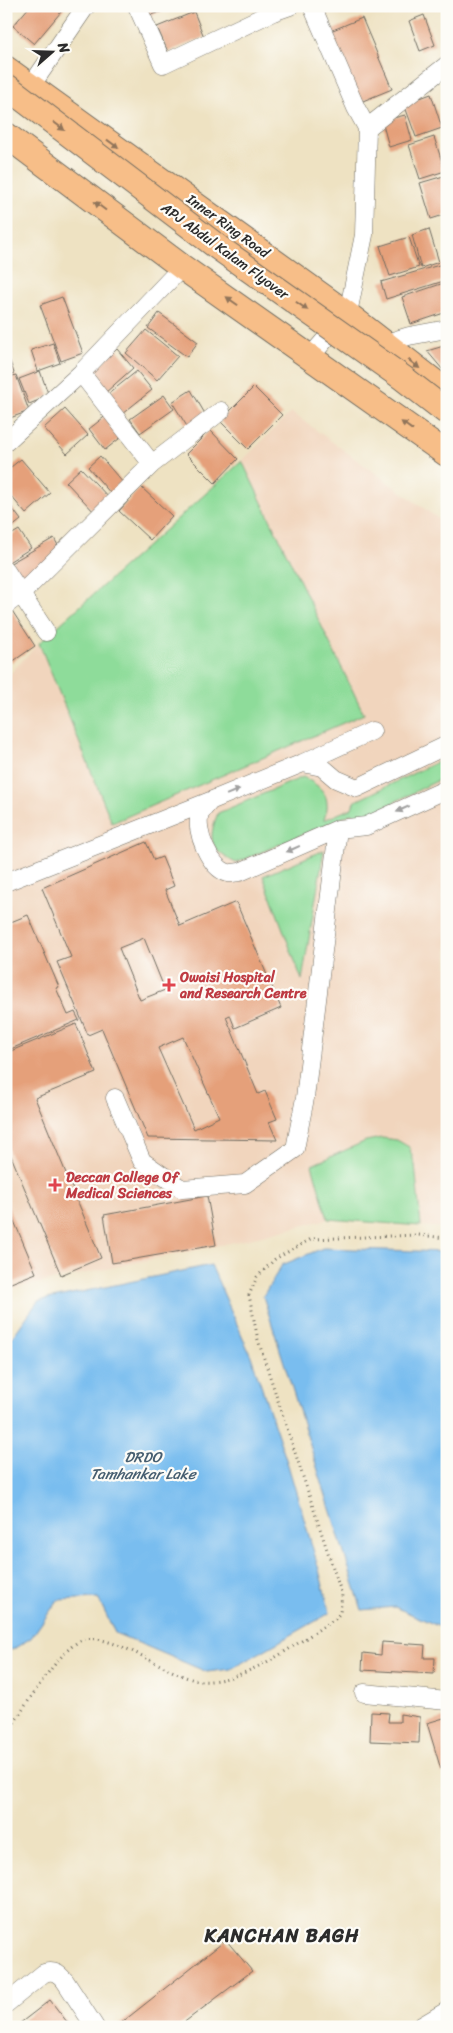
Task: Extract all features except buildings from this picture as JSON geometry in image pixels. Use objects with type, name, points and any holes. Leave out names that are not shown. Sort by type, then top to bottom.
[{"type":"highway","name":"APJ Abdul Kalam Flyover","points":[[6,86],[219,248],[403,378],[447,412]]},
{"type":"highway","points":[[6,136],[182,267],[447,454]]},
{"type":"main road","name":"Inner Ring Road","points":[[6,67],[348,313],[447,390]]},
{"type":"street","points":[[31,86],[86,6]]},
{"type":"street","points":[[138,6],[163,64],[271,9],[290,6]]},
{"type":"street","points":[[310,356],[348,313],[364,235],[367,128],[356,108],[312,6]]},
{"type":"street","points":[[367,128],[447,65]]},
{"type":"street","points":[[6,442],[81,373],[182,267]]},
{"type":"street","points":[[386,343],[409,336],[447,329]]},
{"type":"street","points":[[81,373],[152,464]]},
{"type":"street","points":[[6,605],[22,593],[152,464],[221,410]]},
{"type":"street","points":[[6,571],[46,632]]},
{"type":"street","points":[[6,882],[303,763],[372,731]]},
{"type":"street","points":[[303,763],[322,767],[336,779],[357,788],[447,745]]},
{"type":"street","points":[[210,801],[200,815],[202,839],[208,855],[219,867],[228,873],[240,872],[338,829],[366,826],[447,789]]},
{"type":"street","points":[[115,1098],[142,1161],[182,1189],[246,1184],[295,1149],[305,1098],[338,829]]},
{"type":"street","points":[[364,1692],[447,1701]]},
{"type":"street","points":[[6,2004],[44,1973],[51,1971],[59,1974],[65,1981],[95,2027]]},
{"type":"street","points":[[420,2027],[447,2011]]},
{"type":"path","points":[[6,1735],[50,1670],[67,1650],[84,1639],[101,1639],[190,1679],[210,1681],[260,1666],[335,1619],[340,1613],[342,1595],[258,1340],[249,1295],[257,1278],[275,1259],[311,1239],[418,1235],[447,1238]]},
{"type":"shaded area","points":[[291,412],[447,525],[447,1228],[328,1219],[258,1237],[6,1290],[6,678],[39,643],[242,461]]},
{"type":"green space","points":[[242,461],[364,714],[112,823],[39,643]]},
{"type":"green space","points":[[447,757],[447,776],[362,818],[358,819],[353,813],[236,863],[221,854],[213,843],[213,830],[218,813],[303,777],[315,784],[325,795],[327,810],[324,820],[352,808],[354,802]]},
{"type":"green space","points":[[324,850],[302,980],[263,876]]},
{"type":"green space","points":[[382,1138],[397,1140],[409,1147],[415,1165],[421,1226],[328,1219],[312,1165],[366,1141]]},
{"type":"water","points":[[323,1248],[447,1252],[447,1630],[395,1607],[362,1610],[263,1296],[282,1265]]},
{"type":"water","name":"DRDO Tamhankar Lake","points":[[211,1265],[251,1356],[288,1465],[330,1613],[231,1669],[207,1672],[115,1633],[98,1598],[58,1600],[31,1638],[12,1650],[6,1649],[6,1346],[38,1301]]},
{"type":"place","name":"Owaisi Hospital and Research Centre","points":[[169,985]]},
{"type":"place","name":"Deccan College Of Medical Sciences","points":[[55,1185]]},
{"type":"district","name":"KANCHAN BAGH","points":[[282,1935]]}]
